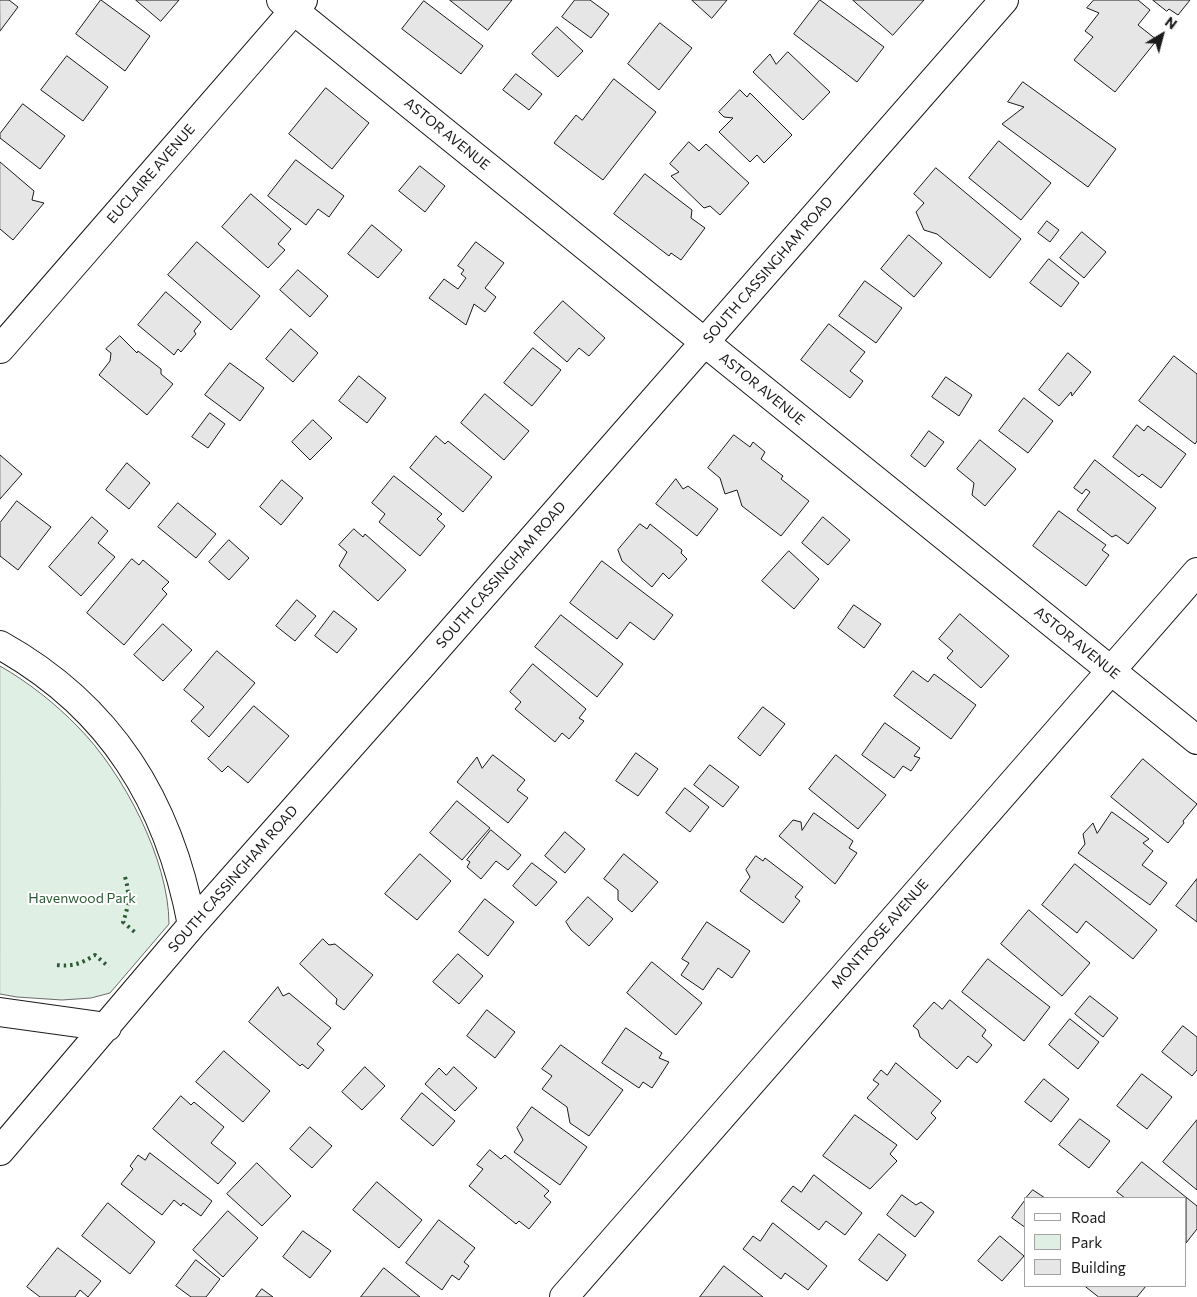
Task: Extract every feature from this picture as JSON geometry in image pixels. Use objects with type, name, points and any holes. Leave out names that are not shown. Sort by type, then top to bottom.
[{"type":"street","name":"SOUTH CASSINGHAM ROAD","points":[[0,1152],[192,925],[1004,0]]},
{"type":"street","name":"ASTOR AVENUE","points":[[292,3],[705,342],[1197,740]]},
{"type":"street","name":"EUCLAIRE AVENUE","points":[[0,349],[292,3]]},
{"type":"street","name":"MONTROSE AVENUE","points":[[564,1297],[1197,572]]},
{"type":"street","points":[[0,645],[56,682],[92,714],[122,750],[148,792],[168,836],[184,887],[192,925]]},
{"type":"street","points":[[0,1012],[107,1027]]},
{"type":"green space","name":"Havenwood Park","points":[[0,666],[31,686],[51,702],[95,746],[127,792],[152,845],[167,899],[169,924],[110,993],[91,998],[62,1000],[0,994]]},
{"type":"building","points":[[0,0],[9,0],[18,7],[0,31]]},
{"type":"building","points":[[101,0],[150,36],[125,71],[76,34]]},
{"type":"building","points":[[136,0],[179,0],[161,21]]},
{"type":"building","points":[[450,0],[512,0],[488,30]]},
{"type":"building","points":[[575,0],[590,0],[609,14],[591,38],[562,17]]},
{"type":"building","points":[[692,0],[727,0],[712,18]]},
{"type":"building","points":[[820,0],[884,47],[857,82],[794,34]]},
{"type":"building","points":[[853,0],[924,0],[893,35]]},
{"type":"building","points":[[1094,0],[1138,0],[1150,10],[1138,25],[1157,40],[1115,92],[1074,60],[1093,37],[1085,31],[1099,13],[1087,8]]},
{"type":"building","points":[[1153,0],[1190,0],[1178,15],[1169,9],[1167,11]]},
{"type":"building","points":[[424,1],[483,46],[461,74],[402,29]]},
{"type":"building","points":[[660,23],[692,48],[659,90],[628,64]]},
{"type":"building","points":[[557,27],[583,51],[558,77],[532,54]]},
{"type":"building","points":[[788,52],[830,92],[803,120],[753,72],[770,54],[776,64]]},
{"type":"building","points":[[67,56],[108,87],[83,121],[41,90]]},
{"type":"building","points":[[516,74],[542,94],[529,110],[503,90]]},
{"type":"building","points":[[614,79],[656,112],[603,180],[554,143],[576,115],[582,120]]},
{"type":"building","points":[[1023,82],[1116,149],[1088,187],[1002,124],[1024,107],[1008,102]]},
{"type":"building","points":[[326,88],[369,123],[332,169],[289,134]]},
{"type":"building","points":[[740,90],[747,97],[750,93],[792,135],[764,163],[757,155],[750,162],[719,132],[733,118],[724,117],[719,112]]},
{"type":"building","points":[[23,104],[65,136],[40,169],[0,138],[0,134]]},
{"type":"building","points":[[999,141],[1051,183],[1021,220],[969,178]]},
{"type":"building","points":[[689,142],[699,151],[706,144],[749,183],[720,215],[710,206],[704,208],[671,176],[679,172],[670,164]]},
{"type":"building","points":[[296,160],[344,196],[329,217],[318,209],[306,225],[268,196]]},
{"type":"building","points":[[0,162],[34,191],[32,200],[44,203],[13,240],[0,229]]},
{"type":"building","points":[[420,166],[445,186],[425,212],[399,191]]},
{"type":"building","points":[[936,168],[1021,239],[990,278],[937,234],[924,230],[916,212],[924,203],[914,194]]},
{"type":"building","points":[[645,174],[692,210],[691,218],[705,228],[681,260],[671,253],[669,256],[614,214]]},
{"type":"building","points":[[251,194],[291,229],[278,244],[285,250],[268,268],[222,227]]},
{"type":"building","points":[[1047,221],[1059,230],[1050,242],[1038,233]]},
{"type":"building","points":[[372,225],[402,250],[378,278],[348,254]]},
{"type":"building","points":[[1082,232],[1106,252],[1084,278],[1060,258]]},
{"type":"building","points":[[909,235],[942,263],[914,297],[881,269]]},
{"type":"building","points":[[197,242],[260,296],[231,330],[168,275]]},
{"type":"building","points":[[476,242],[504,263],[485,288],[496,297],[485,312],[474,304],[466,325],[429,298],[444,279],[458,289],[466,278],[461,274],[464,270],[458,266]]},
{"type":"building","points":[[1049,259],[1079,283],[1061,307],[1030,283]]},
{"type":"building","points":[[298,270],[328,296],[310,317],[280,290]]},
{"type":"building","points":[[865,281],[902,308],[876,343],[839,316]]},
{"type":"building","points":[[166,292],[201,322],[194,331],[196,334],[181,352],[178,349],[174,355],[138,325]]},
{"type":"building","points":[[563,301],[605,338],[589,356],[579,348],[567,362],[534,333]]},
{"type":"building","points":[[829,324],[865,352],[850,371],[863,381],[850,398],[801,360]]},
{"type":"building","points":[[291,329],[318,353],[293,382],[266,359]]},
{"type":"building","points":[[120,336],[137,353],[138,351],[161,369],[161,374],[173,384],[147,415],[99,375],[110,361],[111,353],[106,349]]},
{"type":"building","points":[[533,348],[561,370],[532,406],[504,383]]},
{"type":"building","points":[[1068,353],[1091,372],[1072,396],[1071,392],[1059,406],[1039,390]]},
{"type":"building","points":[[1174,356],[1197,374],[1197,441],[1195,444],[1139,401]]},
{"type":"building","points":[[230,363],[264,388],[240,421],[205,395]]},
{"type":"building","points":[[359,376],[386,398],[367,423],[339,401]]},
{"type":"building","points":[[946,377],[972,395],[959,416],[932,397]]},
{"type":"building","points":[[485,394],[529,431],[504,460],[461,423]]},
{"type":"building","points":[[1024,398],[1053,421],[1028,453],[999,431]]},
{"type":"building","points":[[210,413],[225,424],[208,448],[192,437]]},
{"type":"building","points":[[313,420],[332,438],[310,460],[292,442]]},
{"type":"building","points":[[1137,425],[1144,431],[1148,426],[1186,454],[1161,488],[1142,474],[1139,477],[1113,457]]},
{"type":"building","points":[[929,431],[944,442],[925,467],[911,456]]},
{"type":"building","points":[[734,435],[750,447],[753,442],[765,452],[761,459],[783,476],[781,479],[809,501],[781,536],[742,506],[737,490],[725,494],[720,478],[708,468]]},
{"type":"building","points":[[436,436],[445,444],[448,441],[492,477],[463,512],[410,468]]},
{"type":"building","points":[[980,440],[1016,469],[985,506],[972,495],[974,483],[957,469]]},
{"type":"building","points":[[0,455],[22,474],[0,499]]},
{"type":"building","points":[[1095,460],[1156,508],[1128,544],[1116,535],[1112,537],[1077,510],[1090,492],[1086,489],[1082,494],[1074,488]]},
{"type":"building","points":[[127,463],[150,483],[129,509],[106,490]]},
{"type":"building","points":[[394,476],[442,514],[437,519],[445,526],[420,556],[379,522],[385,514],[372,503]]},
{"type":"building","points":[[676,479],[683,489],[688,486],[718,509],[697,536],[656,504]]},
{"type":"building","points":[[282,480],[303,498],[281,525],[260,507]]},
{"type":"building","points":[[17,501],[51,527],[18,570],[0,556],[0,523]]},
{"type":"building","points":[[178,503],[216,534],[196,558],[158,527]]},
{"type":"building","points":[[1059,511],[1106,545],[1102,550],[1109,555],[1086,586],[1033,546]]},
{"type":"building","points":[[92,517],[108,531],[98,543],[115,557],[81,596],[49,567]]},
{"type":"building","points":[[823,517],[850,540],[828,565],[802,543]]},
{"type":"building","points":[[640,524],[647,529],[650,524],[682,550],[681,553],[687,559],[669,579],[663,573],[652,587],[622,561],[618,550]]},
{"type":"building","points":[[354,529],[363,537],[365,534],[406,570],[378,601],[339,566],[347,552],[339,545]]},
{"type":"building","points":[[229,540],[249,558],[229,580],[209,562]]},
{"type":"building","points":[[789,551],[819,579],[794,609],[762,581]]},
{"type":"building","points":[[132,559],[139,565],[143,560],[169,582],[162,589],[167,594],[124,645],[87,613]]},
{"type":"building","points":[[602,561],[673,615],[654,640],[630,622],[617,639],[570,603]]},
{"type":"building","points":[[297,600],[316,616],[295,641],[276,626]]},
{"type":"building","points":[[854,605],[881,624],[864,648],[838,628]]},
{"type":"building","points":[[334,611],[357,629],[337,653],[315,636]]},
{"type":"building","points":[[960,614],[1009,656],[981,688],[947,658],[953,651],[939,639]]},
{"type":"building","points":[[561,615],[623,664],[597,697],[535,647]]},
{"type":"building","points":[[163,624],[192,650],[163,681],[134,655]]},
{"type":"building","points":[[217,651],[255,683],[209,737],[191,721],[204,707],[184,690]]},
{"type":"building","points":[[533,664],[586,709],[579,718],[584,721],[569,739],[562,733],[555,742],[515,709],[521,702],[510,692]]},
{"type":"building","points":[[913,671],[928,682],[934,674],[976,705],[951,739],[894,696]]},
{"type":"building","points":[[254,706],[289,736],[248,783],[228,766],[222,772],[208,759]]},
{"type":"building","points":[[763,707],[785,724],[760,756],[738,738]]},
{"type":"building","points":[[885,723],[920,748],[914,756],[920,758],[911,771],[903,766],[894,778],[862,755]]},
{"type":"building","points":[[636,753],[658,769],[638,796],[616,781]]},
{"type":"building","points":[[493,755],[525,780],[517,790],[528,798],[508,823],[457,782],[477,757],[482,768]]},
{"type":"building","points":[[836,755],[886,795],[858,829],[809,789]]},
{"type":"building","points":[[1143,759],[1197,804],[1168,843],[1111,797]]},
{"type":"building","points":[[710,765],[739,787],[723,807],[694,785]]},
{"type":"building","points":[[685,788],[709,807],[690,832],[666,813]]},
{"type":"building","points":[[457,801],[490,828],[462,860],[430,833]]},
{"type":"building","points":[[1112,812],[1149,839],[1143,843],[1153,851],[1142,865],[1167,883],[1150,905],[1078,853],[1085,844],[1083,834],[1093,823],[1097,833]]},
{"type":"building","points":[[814,813],[853,841],[849,848],[857,853],[835,884],[779,836],[793,820],[801,822],[802,830]]},
{"type":"building","points":[[491,830],[521,855],[508,870],[496,861],[481,879],[467,867],[470,862],[467,860]]},
{"type":"building","points":[[565,832],[585,849],[565,873],[545,856]]},
{"type":"building","points":[[420,854],[451,881],[417,920],[385,894]]},
{"type":"building","points":[[624,854],[658,882],[632,912],[618,900],[618,890],[604,879]]},
{"type":"building","points":[[756,856],[763,861],[765,858],[803,887],[795,897],[800,901],[783,923],[740,891],[750,877],[746,870]]},
{"type":"building","points":[[532,863],[557,882],[536,906],[513,886]]},
{"type":"building","points":[[1075,864],[1157,930],[1133,959],[1086,921],[1077,933],[1042,905]]},
{"type":"building","points":[[1197,879],[1197,922],[1176,906]]},
{"type":"building","points":[[588,897],[613,919],[589,946],[571,930],[566,922]]},
{"type":"building","points":[[485,899],[514,922],[488,956],[459,932]]},
{"type":"building","points":[[1029,910],[1090,963],[1062,996],[1001,944]]},
{"type":"building","points":[[707,922],[750,951],[732,978],[718,968],[703,990],[681,975],[689,963],[682,959]]},
{"type":"building","points":[[323,939],[329,945],[335,944],[373,975],[344,1010],[336,1004],[337,999],[300,964]]},
{"type":"building","points":[[458,954],[483,976],[459,1004],[433,982]]},
{"type":"building","points":[[988,959],[1050,1007],[1024,1041],[962,992]]},
{"type":"building","points":[[652,962],[702,1003],[676,1035],[627,993]]},
{"type":"building","points":[[278,987],[283,996],[289,993],[331,1028],[317,1044],[324,1050],[308,1069],[302,1064],[300,1066],[249,1022]]},
{"type":"building","points":[[1090,996],[1118,1018],[1103,1037],[1075,1014]]},
{"type":"building","points":[[950,1000],[986,1030],[982,1036],[992,1045],[977,1063],[968,1056],[957,1069],[920,1037],[918,1030],[913,1026],[934,1002],[942,1009]]},
{"type":"building","points":[[487,1010],[515,1032],[495,1058],[467,1036]]},
{"type":"building","points":[[1070,1019],[1099,1042],[1078,1069],[1049,1045]]},
{"type":"building","points":[[1183,1026],[1197,1037],[1197,1070],[1192,1076],[1162,1052]]},
{"type":"building","points":[[626,1028],[662,1053],[659,1058],[669,1062],[652,1088],[643,1082],[639,1088],[602,1063]]},
{"type":"building","points":[[561,1045],[623,1090],[589,1136],[570,1123],[567,1107],[542,1089],[552,1076],[542,1069]]},
{"type":"building","points":[[224,1051],[270,1091],[243,1122],[196,1082]]},
{"type":"building","points":[[896,1063],[941,1101],[931,1113],[936,1118],[917,1140],[867,1098],[879,1084],[873,1080],[881,1070],[887,1075]]},
{"type":"building","points":[[365,1067],[385,1086],[362,1110],[342,1092]]},
{"type":"building","points":[[454,1067],[477,1088],[455,1111],[425,1084],[439,1068],[446,1075]]},
{"type":"building","points":[[1142,1074],[1172,1097],[1147,1129],[1117,1106]]},
{"type":"building","points":[[1044,1079],[1069,1099],[1051,1122],[1025,1102]]},
{"type":"building","points":[[422,1093],[455,1121],[433,1146],[401,1119]]},
{"type":"building","points":[[181,1096],[191,1105],[194,1102],[224,1127],[211,1143],[236,1163],[218,1184],[153,1129]]},
{"type":"building","points":[[532,1107],[587,1147],[560,1185],[514,1152],[523,1140],[517,1128]]},
{"type":"building","points":[[855,1115],[897,1145],[890,1154],[897,1161],[870,1189],[823,1156]]},
{"type":"building","points":[[1080,1119],[1110,1141],[1089,1168],[1059,1145]]},
{"type":"building","points":[[1197,1120],[1197,1190],[1163,1162]]},
{"type":"building","points":[[310,1127],[332,1146],[312,1168],[290,1149]]},
{"type":"building","points":[[490,1150],[501,1159],[505,1155],[549,1191],[544,1196],[551,1202],[529,1229],[519,1221],[516,1224],[469,1186],[483,1169],[477,1165]]},
{"type":"building","points":[[150,1153],[212,1201],[201,1216],[183,1203],[181,1206],[174,1200],[162,1215],[121,1184],[133,1169],[130,1166],[138,1155],[145,1160]]},
{"type":"building","points":[[1142,1162],[1186,1197],[1124,1197],[1117,1192]]},
{"type":"building","points":[[257,1163],[291,1196],[262,1226],[227,1194]]},
{"type":"building","points":[[814,1175],[862,1213],[845,1235],[826,1221],[819,1230],[781,1201],[793,1186],[801,1192]]},
{"type":"building","points":[[377,1182],[422,1220],[399,1248],[353,1210]]},
{"type":"building","points":[[1033,1190],[1044,1197],[1027,1197]]},
{"type":"building","points":[[902,1195],[916,1205],[921,1202],[934,1212],[915,1237],[887,1215]]},
{"type":"building","points":[[1187,1198],[1197,1206],[1197,1229],[1187,1242]]},
{"type":"building","points":[[1024,1202],[1024,1227],[1012,1218]]},
{"type":"building","points":[[108,1203],[155,1242],[130,1274],[82,1236]]},
{"type":"building","points":[[228,1211],[258,1238],[223,1277],[193,1250]]},
{"type":"building","points":[[439,1220],[475,1248],[464,1262],[469,1266],[459,1280],[452,1275],[442,1290],[406,1263]]},
{"type":"building","points":[[773,1223],[827,1266],[808,1290],[785,1273],[781,1279],[743,1249],[753,1236],[760,1241]]},
{"type":"building","points":[[303,1231],[331,1251],[310,1278],[283,1257]]},
{"type":"building","points":[[879,1234],[906,1255],[887,1281],[859,1260]]},
{"type":"building","points":[[1000,1236],[1024,1256],[1002,1281],[978,1261]]},
{"type":"building","points":[[58,1248],[101,1281],[88,1297],[80,1290],[75,1297],[40,1297],[27,1287]]},
{"type":"building","points":[[196,1260],[220,1279],[206,1297],[191,1297],[176,1286]]},
{"type":"building","points":[[724,1266],[763,1297],[700,1297]]},
{"type":"building","points":[[384,1268],[420,1297],[361,1297]]},
{"type":"building","points":[[1086,1287],[1145,1287],[1137,1297],[1099,1297]]},
{"type":"building","points":[[262,1289],[273,1297],[256,1297]]},
{"type":"hedge","points":[[125,877],[128,900],[123,922],[137,934]]},
{"type":"hedge","points":[[57,965],[77,964],[95,955],[109,967]]}]
